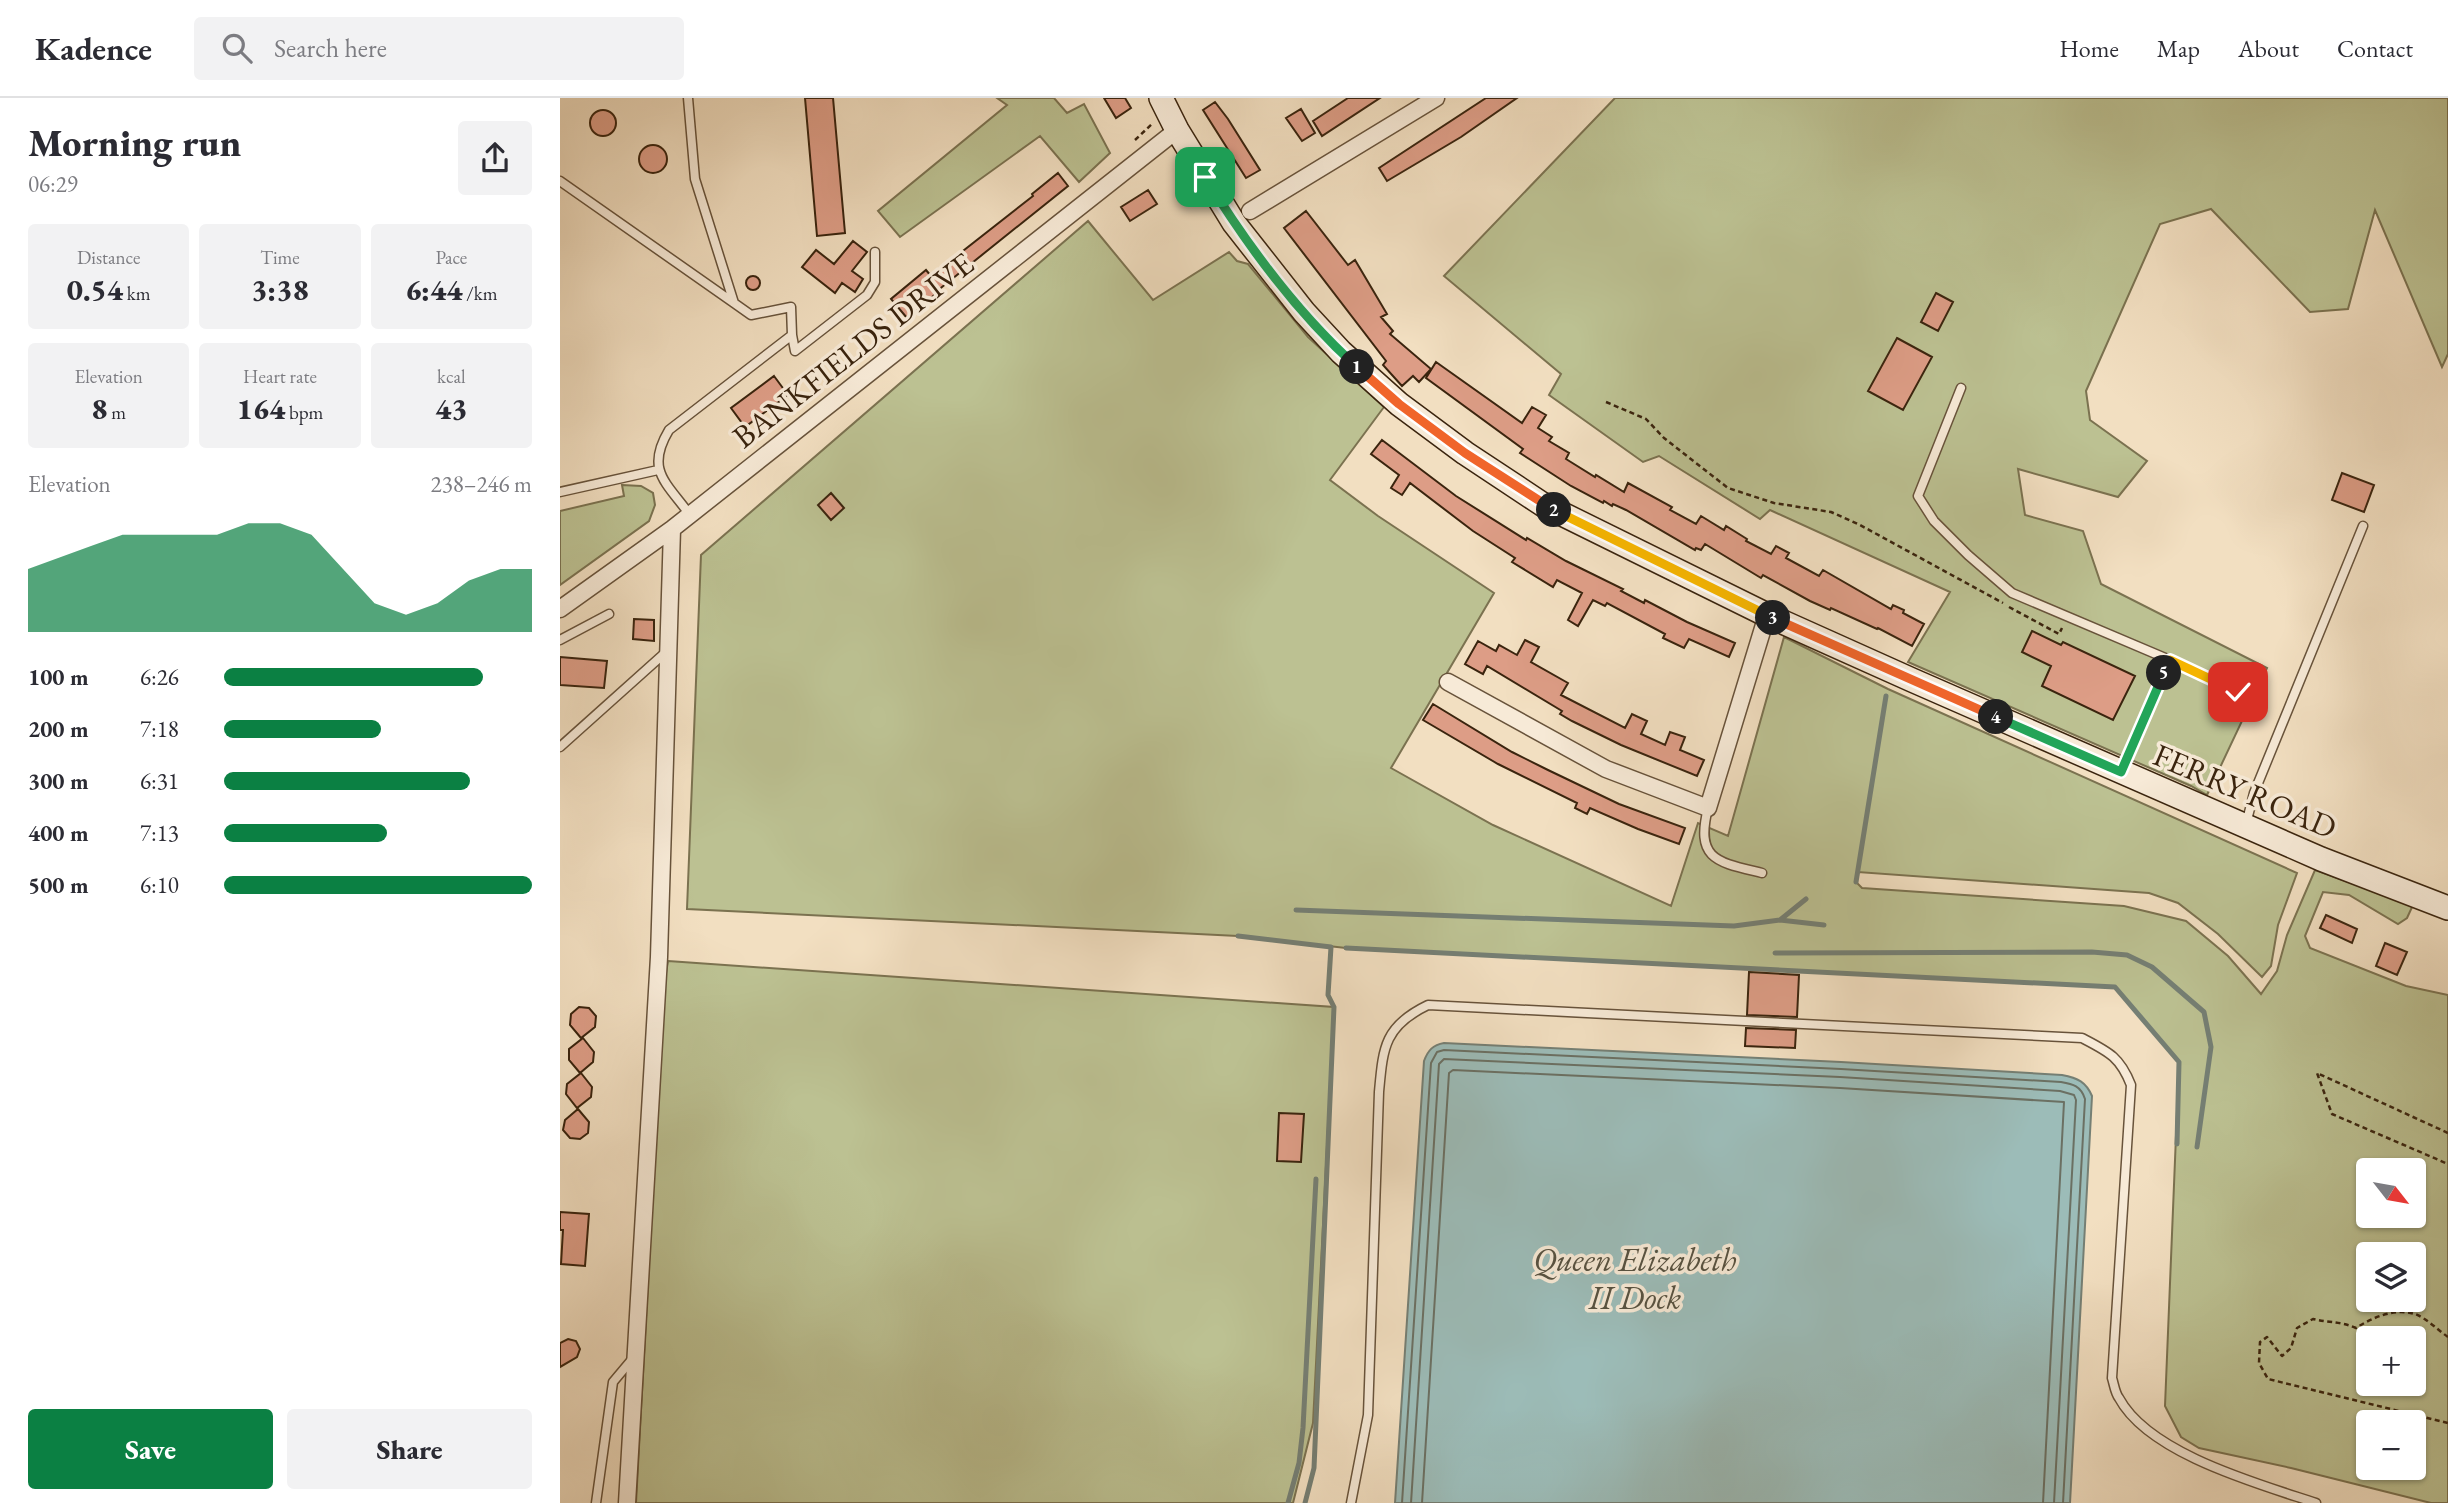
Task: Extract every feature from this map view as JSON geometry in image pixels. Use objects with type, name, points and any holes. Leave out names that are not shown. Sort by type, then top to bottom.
[{"type":"street","name":"FERRY ROAD","points":[[1161,98],[1177,130],[1234,223],[1304,313],[1341,352],[1390,396],[1465,453],[1542,504],[1768,615],[2246,827],[2448,908]]},
{"type":"street","points":[[1250,211],[1436,98]]},
{"type":"street","name":"BANKFIELDS DRIVE","points":[[560,608],[672,529],[1177,130]]},
{"type":"street","points":[[627,1503],[659,957],[672,529]]},
{"type":"street","points":[[1448,682],[1606,769],[1708,808],[1768,615]]},
{"type":"lane","points":[[688,98],[695,179],[734,303]]},
{"type":"lane","points":[[560,181],[751,315],[791,307],[794,351],[867,295],[875,282],[875,252]]},
{"type":"lane","points":[[690,514],[658,470],[659,447],[669,430],[792,335]]},
{"type":"lane","points":[[1961,388],[1918,496],[1934,521],[2012,593],[2238,692]]},
{"type":"lane","points":[[560,492],[658,470]]},
{"type":"lane","points":[[2246,827],[2254,793],[2362,526]]},
{"type":"lane","points":[[560,640],[609,614]]},
{"type":"lane","points":[[560,747],[668,650]]},
{"type":"lane","points":[[2121,772],[2170,660]]},
{"type":"lane","points":[[1708,808],[1703,838],[1709,852],[1723,861],[1762,873]]},
{"type":"lane","points":[[1351,1503],[1368,1415],[1379,1092],[1383,1052],[1394,1030],[1415,1011],[1428,1005],[2082,1038],[2104,1049],[2123,1065],[2131,1085],[2112,1378],[2119,1398],[2136,1419],[2167,1445],[2230,1474],[2316,1503]]},
{"type":"lane","points":[[596,1503],[613,1381],[636,1355]]},
{"type":"path","points":[[1606,402],[1646,419],[1664,438],[1728,488],[1774,503],[1841,516],[2059,634],[2067,617]]},
{"type":"path","points":[[2448,1133],[2317,1073],[2332,1114],[2448,1164]]},
{"type":"path","points":[[2448,1337],[2416,1314],[2377,1315],[2356,1328],[2340,1321],[2313,1319],[2297,1328],[2291,1348],[2282,1356],[2267,1337],[2260,1342],[2259,1363],[2268,1379],[2448,1423]]},
{"type":"green space","points":[[997,98],[1054,98],[1067,113],[1084,104],[1110,153],[1079,182],[1040,136],[900,237],[878,211],[1007,105]]},
{"type":"green space","points":[[1615,98],[2448,98],[2448,354],[2442,367],[2375,210],[2348,309],[2310,312],[2211,209],[2160,224],[2086,391],[2090,420],[2147,461],[2118,497],[2018,469],[2025,515],[2083,531],[2101,584],[2267,668],[2207,795],[1908,662],[1950,592],[1770,510],[1760,519],[1659,456],[1643,462],[1549,395],[1561,374],[1444,276]]},
{"type":"green space","points":[[1088,221],[1153,300],[1229,252],[1237,261],[1248,264],[1308,337],[1384,407],[1330,480],[1378,516],[1494,593],[1391,768],[1493,825],[1671,906],[1698,823],[1728,836],[1784,637],[1888,689],[2297,873],[2278,925],[2271,966],[2262,977],[2218,934],[2178,903],[2149,893],[1858,872],[1856,882],[1862,888],[2124,906],[2186,921],[2228,956],[2261,994],[2277,971],[2287,935],[2315,870],[2413,905],[2407,918],[2398,924],[2349,895],[2323,892],[2305,936],[2310,948],[2406,986],[2448,995],[2448,1503],[2431,1503],[2199,1448],[2181,1437],[2165,1406],[2179,1062],[2115,987],[1346,948],[1238,936],[687,909],[701,555]]},
{"type":"green space","points":[[622,485],[641,486],[653,493],[655,505],[649,521],[560,585],[560,511],[624,496]]},
{"type":"green space","points":[[668,961],[1334,1007],[1313,1423],[1293,1503],[636,1503],[664,985]]},
{"type":"water","name":"Queen Elizabeth II Dock","points":[[1444,1043],[2062,1075],[2081,1081],[2092,1096],[2070,1503],[1395,1503],[1424,1061],[1431,1049]]},
{"type":"building","points":[[805,98],[833,98],[845,233],[817,236]]},
{"type":"building","points":[[1104,98],[1125,98],[1131,108],[1116,118]]},
{"type":"building","points":[[1348,98],[1380,98],[1322,136],[1313,121]]},
{"type":"building","points":[[1486,98],[1517,98],[1461,137],[1387,181],[1379,168]]},
{"type":"building","points":[[1215,102],[1260,170],[1246,178],[1203,110]]},
{"type":"building","points":[[1301,109],[1315,133],[1302,141],[1286,118]]},
{"type":"building","points":[[603,110],[612,114],[616,123],[612,132],[603,136],[594,132],[590,123],[594,114]]},
{"type":"building","points":[[653,145],[663,149],[667,159],[663,169],[653,173],[643,169],[639,159],[643,149]]},
{"type":"building","points":[[1058,173],[1068,186],[907,318],[891,299],[926,270],[931,276],[1033,196],[1032,194]]},
{"type":"building","points":[[1148,190],[1157,204],[1130,221],[1121,207]]},
{"type":"building","points":[[1306,211],[1348,265],[1355,260],[1387,314],[1381,317],[1393,331],[1390,334],[1431,369],[1419,382],[1413,376],[1402,386],[1383,365],[1386,361],[1284,228]]},
{"type":"building","points":[[853,241],[867,252],[852,271],[863,279],[855,292],[842,283],[835,293],[802,267],[816,250],[834,264]]},
{"type":"building","points":[[750,276],[756,276],[760,283],[756,290],[750,290],[746,286],[746,280]]},
{"type":"building","points":[[1936,293],[1953,302],[1938,331],[1921,322]]},
{"type":"building","points":[[1897,338],[1932,357],[1903,410],[1868,391]]},
{"type":"building","points":[[1436,362],[1522,423],[1532,407],[1546,415],[1538,428],[1552,437],[1549,441],[1569,453],[1566,459],[1595,477],[1596,475],[1624,492],[1628,483],[1672,507],[1670,510],[1696,524],[1701,516],[1724,530],[1726,526],[1747,539],[1746,541],[1771,554],[1776,546],[1789,553],[1786,558],[1819,576],[1823,570],[1891,609],[1893,605],[1904,610],[1903,613],[1924,624],[1912,646],[1878,628],[1810,601],[1763,575],[1761,578],[1705,544],[1701,550],[1695,550],[1626,510],[1604,501],[1603,503],[1571,486],[1520,453],[1523,449],[1426,378]]},
{"type":"building","points":[[774,376],[788,395],[745,427],[731,408]]},
{"type":"building","points":[[1382,440],[1456,496],[1526,540],[1527,538],[1623,589],[1621,591],[1644,603],[1645,600],[1735,643],[1729,657],[1689,639],[1684,648],[1663,638],[1665,634],[1607,603],[1605,606],[1593,600],[1578,626],[1568,620],[1582,593],[1557,580],[1553,587],[1512,562],[1515,558],[1473,531],[1410,483],[1402,495],[1391,488],[1399,475],[1371,454]]},
{"type":"building","points":[[2342,473],[2374,485],[2364,512],[2332,500]]},
{"type":"building","points":[[831,493],[844,508],[831,520],[818,505]]},
{"type":"building","points":[[634,619],[654,620],[654,641],[633,639]]},
{"type":"building","points":[[2032,631],[2061,645],[2063,642],[2135,676],[2113,720],[2042,686],[2051,666],[2022,652]]},
{"type":"building","points":[[1525,640],[1539,647],[1531,662],[1568,683],[1561,695],[1625,728],[1632,714],[1647,721],[1641,734],[1665,745],[1670,732],[1685,737],[1680,750],[1704,760],[1697,776],[1621,745],[1572,721],[1560,714],[1562,711],[1487,666],[1483,674],[1465,664],[1478,641],[1496,651],[1499,645],[1517,655]]},
{"type":"building","points":[[560,657],[607,661],[604,688],[560,685]]},
{"type":"building","points":[[1433,704],[1512,752],[1548,770],[1619,804],[1685,828],[1679,844],[1590,808],[1587,814],[1575,808],[1577,803],[1498,764],[1423,720]]},
{"type":"building","points":[[2326,915],[2357,929],[2352,943],[2320,928]]},
{"type":"building","points":[[2385,943],[2407,952],[2397,975],[2376,966]]},
{"type":"building","points":[[1749,972],[1799,975],[1797,1017],[1747,1015]]},
{"type":"building","points":[[579,1007],[589,1008],[596,1016],[595,1027],[581,1038],[570,1025],[571,1014]]},
{"type":"building","points":[[1746,1028],[1796,1030],[1795,1048],[1745,1046]]},
{"type":"building","points":[[583,1038],[594,1052],[593,1062],[580,1073],[569,1060],[569,1049]]},
{"type":"building","points":[[581,1073],[592,1087],[591,1097],[577,1108],[566,1094],[567,1084]]},
{"type":"building","points":[[578,1109],[589,1122],[588,1133],[580,1139],[570,1138],[563,1130],[565,1120]]},
{"type":"building","points":[[1279,1113],[1304,1114],[1301,1162],[1277,1161]]},
{"type":"building","points":[[560,1212],[589,1214],[585,1266],[561,1264],[563,1230],[560,1230]]},
{"type":"building","points":[[568,1339],[576,1341],[580,1349],[577,1357],[560,1367],[560,1343]]},
{"type":"waterway","points":[[1856,882],[1886,696]]},
{"type":"waterway","points":[[1780,920],[1806,899]]},
{"type":"waterway","points":[[1296,910],[1734,926],[1780,920],[1824,925]]},
{"type":"waterway","points":[[1238,936],[1331,947],[1328,995],[1334,1007],[1314,1468],[1305,1503]]},
{"type":"waterway","points":[[1346,948],[2115,987],[2179,1062],[2177,1144]]},
{"type":"waterway","points":[[1775,953],[2092,952],[2127,955],[2152,967],[2204,1012],[2211,1047],[2197,1147]]},
{"type":"waterway","points":[[1288,1503],[1299,1463],[1303,1428],[1316,1179]]},
{"type":"route","points":[[1205,177],[1234,223],[1304,313],[1341,352],[1399,404],[1465,453],[1542,504],[1768,615],[2121,772],[2170,660],[2238,692]]}]
